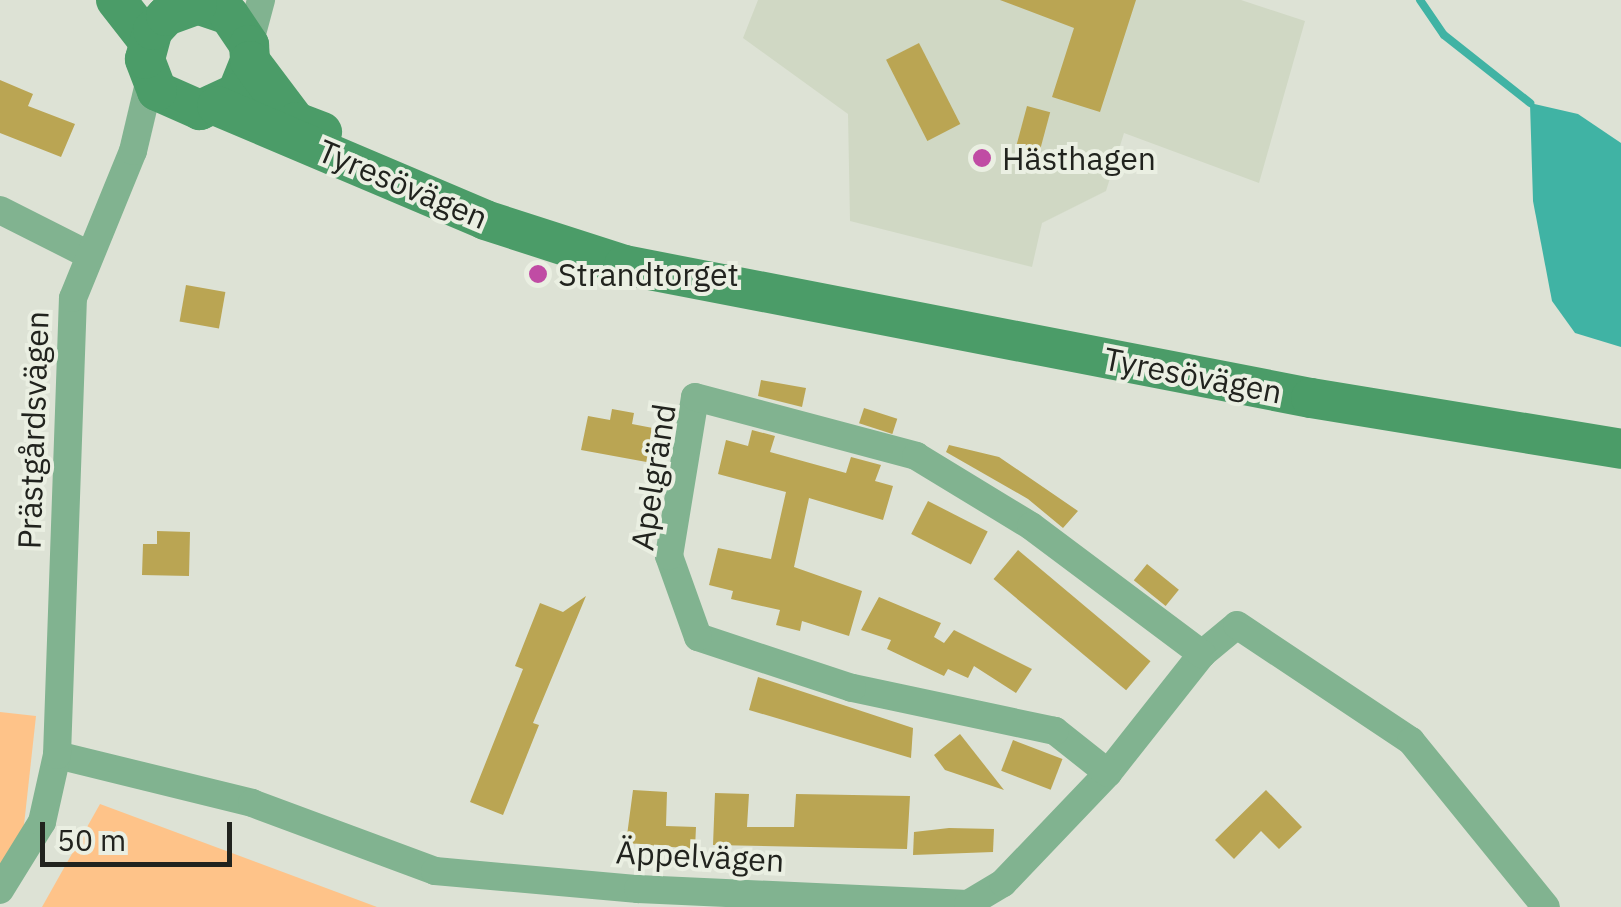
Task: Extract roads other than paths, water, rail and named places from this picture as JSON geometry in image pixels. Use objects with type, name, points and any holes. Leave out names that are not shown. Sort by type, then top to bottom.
[{"type":"main road","name":"Tyresövägen","points":[[116,0],[149,60],[200,107],[485,220],[624,264],[766,295],[1621,449]]},
{"type":"main road","name":"Tyresövägen","points":[[149,60],[166,16],[206,3],[240,26],[250,53],[296,122],[489,202],[766,295]]},
{"type":"main road","points":[[200,107],[236,93],[250,53]]},
{"type":"street","points":[[250,53],[261,0]]},
{"type":"street","name":"Prästgårdsvägen","points":[[0,890],[42,822],[58,755],[72,298],[86,254],[132,151],[149,60]]},
{"type":"street","name":"Prästgårdsvägen","points":[[132,151],[200,107]]},
{"type":"street","points":[[0,210],[86,254]]},
{"type":"street","name":"Apelgränd","points":[[1108,773],[1054,731],[852,688],[698,637],[669,556],[694,397],[916,456],[1031,526],[1202,654]]},
{"type":"street","name":"Äppelvägen","points":[[58,755],[252,803],[435,871],[638,889],[968,906],[1003,883],[1108,773],[1202,654],[1237,625],[1411,741],[1546,907]]},
{"type":"water","points":[[1530,103],[1578,114],[1621,143],[1621,347],[1575,333],[1552,301],[1533,201]]},
{"type":"waterway","points":[[1420,0],[1444,35],[1530,103]]},
{"type":"place","name":"Hästhagen","points":[[982,158]]},
{"type":"place","name":"Strandtorget","points":[[538,274]]}]
